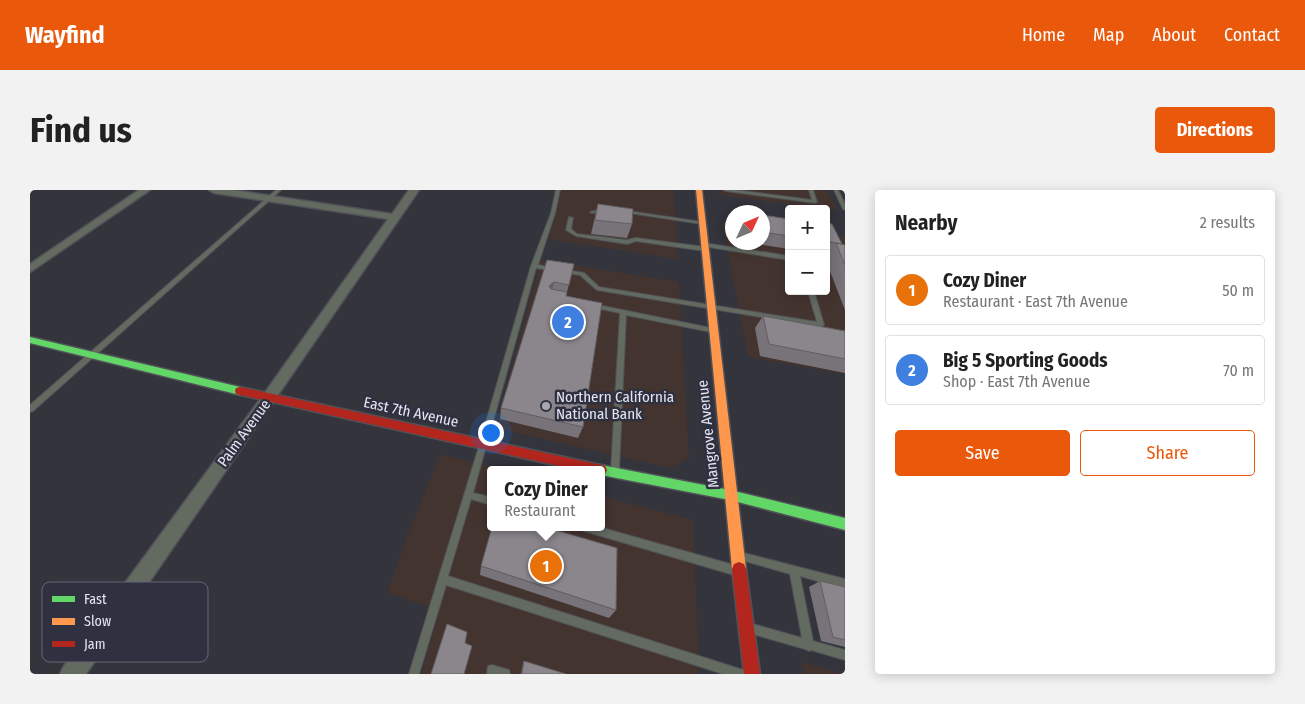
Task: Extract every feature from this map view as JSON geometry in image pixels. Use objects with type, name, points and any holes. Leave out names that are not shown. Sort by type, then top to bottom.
[{"type":"street","points":[[30,269],[145,190]]},
{"type":"street","points":[[214,190],[394,218]]},
{"type":"street","name":"Palm Avenue","points":[[138,582],[414,190]]},
{"type":"street","name":"Mangrove Avenue","points":[[699,190],[730,495],[752,674]]},
{"type":"street","name":"East 7th Avenue","points":[[30,340],[269,398],[584,466]]},
{"type":"street","name":"East 7th Avenue","points":[[605,471],[730,495],[845,524]]},
{"type":"street","name":"Palm Avenue","points":[[72,674],[81,662]]},
{"type":"lane","points":[[30,409],[280,190]]},
{"type":"lane","points":[[414,674],[558,190]]},
{"type":"lane","points":[[726,190],[815,202],[810,190]]},
{"type":"lane","points":[[836,190],[845,209]]},
{"type":"lane","points":[[592,212],[611,210]]},
{"type":"lane","points":[[621,211],[702,223]]},
{"type":"lane","points":[[571,218],[568,230],[576,235],[628,242],[636,239],[785,257]]},
{"type":"lane","points":[[534,266],[582,274],[597,288],[821,325],[812,295]]},
{"type":"lane","points":[[587,305],[713,331]]},
{"type":"lane","points":[[615,473],[623,312]]},
{"type":"lane","points":[[468,495],[487,500]]},
{"type":"lane","points":[[598,531],[739,571]]},
{"type":"lane","points":[[737,555],[794,572],[845,584]]},
{"type":"lane","points":[[794,572],[809,646]]},
{"type":"lane","points":[[443,579],[740,674]]},
{"type":"lane","points":[[746,627],[845,655]]},
{"type":"lane","points":[[492,674],[492,670],[505,674]]},
{"type":"shaded area","points":[[562,190],[674,190],[678,259],[548,239]]},
{"type":"shaded area","points":[[718,190],[827,190],[837,210],[830,209],[830,205],[798,205],[719,195]]},
{"type":"shaded area","points":[[722,221],[725,221],[725,237]]},
{"type":"shaded area","points":[[785,232],[785,295],[830,295],[830,235],[845,237],[845,374],[748,357],[728,250],[770,250],[770,238]]},
{"type":"shaded area","points":[[541,260],[679,282],[689,457],[671,468],[495,428]]},
{"type":"shaded area","points":[[441,454],[487,466],[487,531],[605,531],[605,497],[693,520],[699,674],[421,674],[439,610],[387,593],[408,534]]},
{"type":"shaded area","points":[[802,662],[843,674],[804,674]]},
{"type":"building","points":[[598,204],[633,209],[632,224],[595,220]]},
{"type":"building","points":[[770,216],[785,218],[785,235],[770,233]]},
{"type":"building","points":[[830,224],[832,224],[842,244],[830,242]]},
{"type":"building","points":[[836,243],[845,245],[845,265]]},
{"type":"building","points":[[547,260],[574,264],[569,285],[554,282],[549,286],[551,289],[567,292],[566,296],[602,303],[583,427],[501,408]]},
{"type":"building","points":[[763,316],[845,331],[845,359],[769,344]]},
{"type":"building","points":[[491,531],[559,531],[617,548],[616,610],[481,566]]},
{"type":"building","points":[[820,581],[845,587],[845,640],[833,637]]},
{"type":"building","points":[[447,624],[467,632],[465,643],[472,646],[464,674],[431,674]]},
{"type":"building","points":[[524,661],[566,674],[522,674]]},
{"type":"traffic: fast","points":[[30,340],[240,391]]},
{"type":"traffic: fast","points":[[605,471],[730,495],[845,524]]},
{"type":"traffic: slow","points":[[699,190],[739,569]]},
{"type":"traffic: jam","points":[[240,391],[583,466]]},
{"type":"traffic: jam","points":[[739,569],[752,674]]},
{"type":"place","name":"Big 5 Sporting Goods","points":[[568,322]]},
{"type":"place","name":"Northern California National Bank","points":[[546,406]]},
{"type":"place","name":"Cozy Diner","points":[[546,566]]}]
